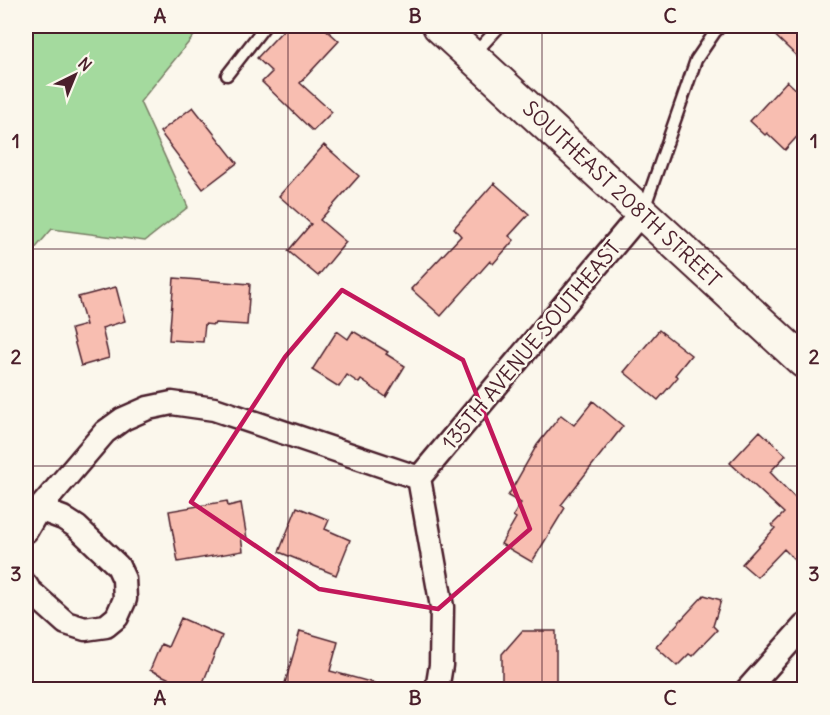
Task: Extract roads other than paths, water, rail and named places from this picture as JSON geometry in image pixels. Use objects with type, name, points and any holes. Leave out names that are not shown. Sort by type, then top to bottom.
[{"type":"street","name":"SOUTHEAST 208TH STREET","points":[[440,26],[804,362]]},
{"type":"street","name":"135TH AVENUE SOUTHEAST","points":[[419,478],[642,213]]},
{"type":"street","points":[[26,531],[39,509],[105,432],[123,419],[148,408],[172,403],[214,409],[419,478],[442,607],[441,665],[437,690]]},
{"type":"street","points":[[26,585],[66,623],[85,629],[106,626],[117,617],[125,599],[124,579],[118,566],[77,527],[63,518],[39,509]]},
{"type":"street","points":[[747,690],[804,626]]},
{"type":"lane","points":[[227,75],[265,26]]},
{"type":"lane","points":[[473,56],[500,26]]},
{"type":"lane","points":[[642,213],[696,60],[721,26]]}]
